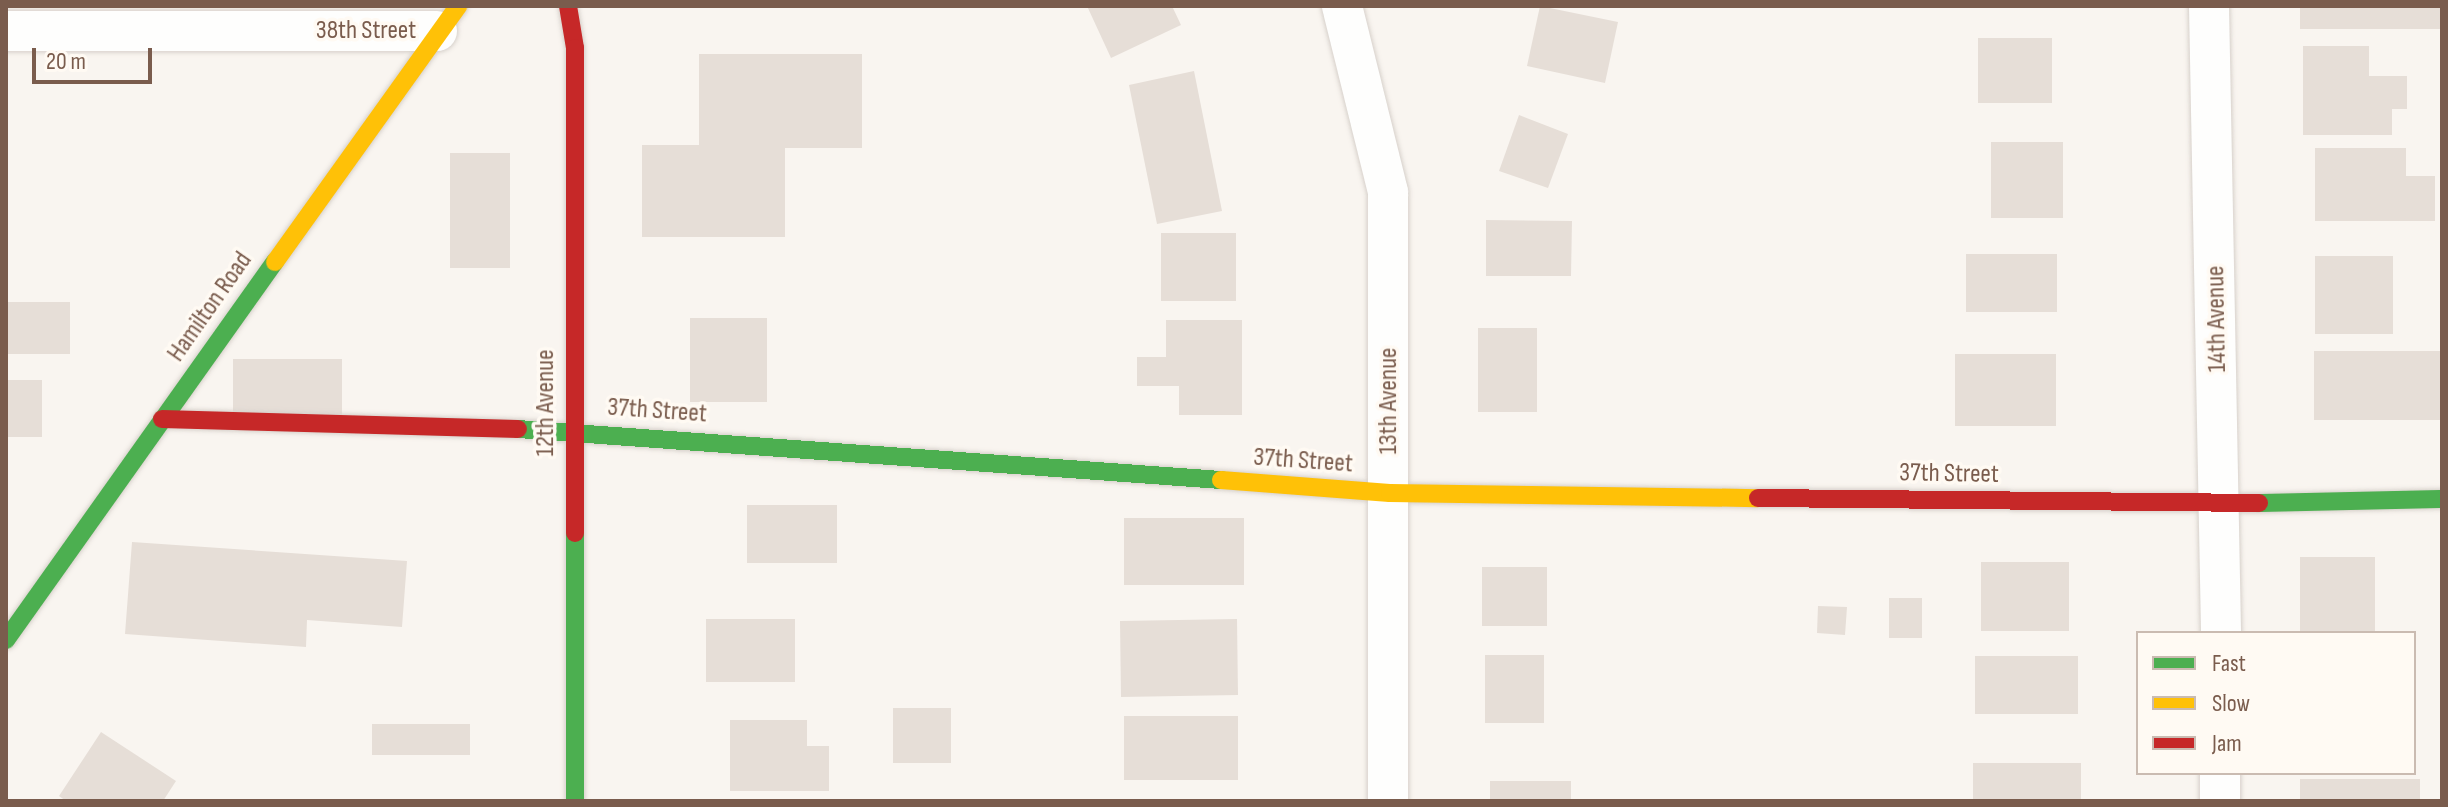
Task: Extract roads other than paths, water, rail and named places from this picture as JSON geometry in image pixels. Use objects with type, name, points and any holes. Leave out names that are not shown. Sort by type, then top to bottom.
[{"type":"street","name":"12th Avenue","points":[[568,6],[575,48],[572,430],[575,801]]},
{"type":"street","name":"13th Avenue","points":[[1342,6],[1388,192],[1388,801]]},
{"type":"street","name":"14th Avenue","points":[[2209,6],[2221,504],[2221,631]]},
{"type":"street","name":"38th Street","points":[[6,31],[447,18]]},
{"type":"street","name":"Hamilton Road","points":[[6,640],[447,18]]},
{"type":"street","name":"37th Street","points":[[162,419],[572,430],[1390,493],[2221,504],[2442,499]]},
{"type":"street","points":[[2220,775],[2220,801]]}]
